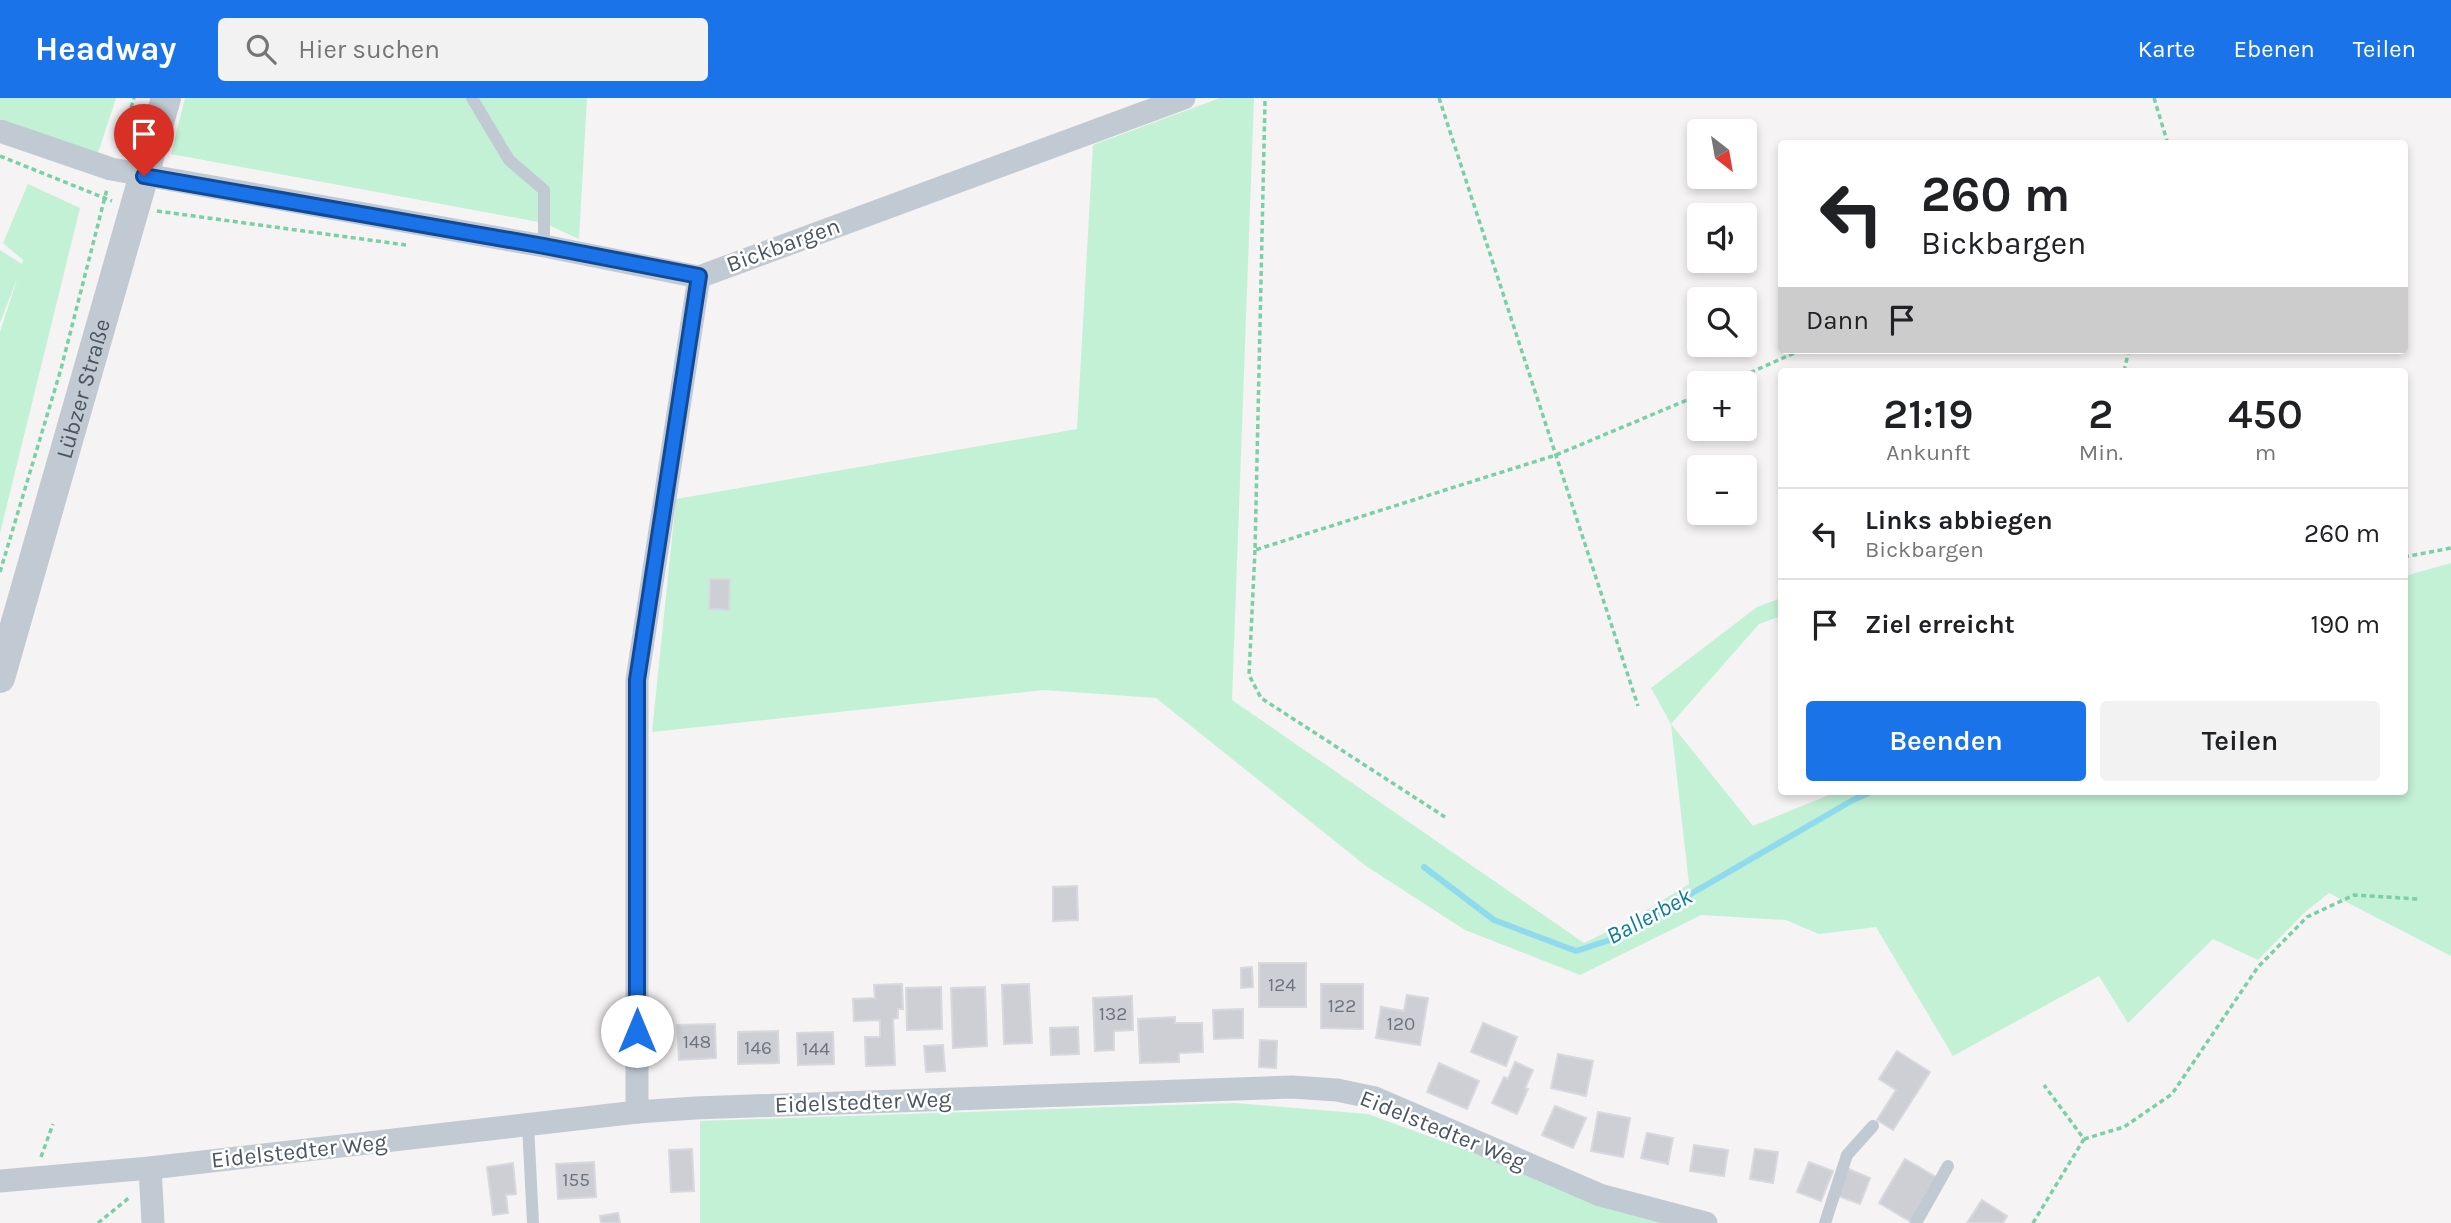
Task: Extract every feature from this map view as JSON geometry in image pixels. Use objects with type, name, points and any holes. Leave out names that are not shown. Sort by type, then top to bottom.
[{"type":"street","name":"Lübzer Straße","points":[[0,678],[166,98]]},
{"type":"street","name":"Bickbargen","points":[[0,131],[111,169],[144,176],[699,276],[1184,98]]},
{"type":"street","points":[[637,1112],[637,680],[699,276]]},
{"type":"street","name":"Eidelstedter Weg","points":[[0,1181],[150,1174],[637,1112],[709,1107],[1292,1087],[1338,1090],[1375,1098],[1600,1195],[1706,1223]]},
{"type":"street","points":[[150,1174],[153,1223]]},
{"type":"lane","points":[[472,98],[509,160],[544,190],[544,246]]},
{"type":"lane","points":[[528,1125],[533,1223]]},
{"type":"lane","points":[[1825,1223],[1847,1155],[1873,1126]]},
{"type":"lane","points":[[1916,1223],[1948,1166]]},
{"type":"path","points":[[1438,98],[1638,706]]},
{"type":"path","points":[[2154,98],[2167,140]]},
{"type":"path","points":[[1265,101],[1255,550],[1249,675],[1261,698],[1446,817]]},
{"type":"path","points":[[0,156],[104,200],[165,213],[418,246]]},
{"type":"path","points":[[0,572],[61,369],[104,200]]},
{"type":"path","points":[[1754,371],[1792,354]]},
{"type":"path","points":[[1255,550],[1556,455],[1687,400]]},
{"type":"path","points":[[2408,556],[2451,548]]},
{"type":"path","points":[[2033,1223],[2084,1139],[2124,1127],[2172,1094],[2258,967],[2307,917],[2354,895],[2418,899]]},
{"type":"path","points":[[2044,1085],[2084,1139]]},
{"type":"path","points":[[32,1178],[53,1124]]},
{"type":"path","points":[[98,1223],[150,1174]]},
{"type":"green space","points":[[0,98],[116,98],[98,153],[0,119]]},
{"type":"green space","points":[[185,98],[587,98],[579,239],[544,223],[171,154]]},
{"type":"green space","points":[[1220,98],[1254,98],[1232,700],[1584,943],[1629,921],[1689,884],[1671,724],[1753,826],[1829,795],[2408,795],[2408,575],[2451,563],[2451,956],[2329,893],[2305,912],[2258,960],[2213,939],[2128,1023],[2099,976],[1953,1056],[1876,927],[1819,934],[1786,920],[1701,915],[1580,975],[1465,930],[1366,866],[1156,698],[1044,690],[652,732],[676,499],[1077,429],[1093,145]]},
{"type":"green space","points":[[28,184],[80,208],[0,533],[0,332],[18,276],[0,323],[0,250],[22,264],[23,260],[3,243]]},
{"type":"green space","points":[[1778,599],[1778,617],[1759,624],[1671,724],[1651,688],[1757,607]]},
{"type":"green space","points":[[1235,1103],[1368,1114],[1665,1223],[700,1223],[700,1121]]},
{"type":"building","points":[[710,579],[730,579],[729,610],[709,609]]},
{"type":"building","points":[[1077,886],[1078,920],[1053,921],[1053,887]]},
{"type":"building","points":[[1259,963],[1306,963],[1306,1007],[1259,1007]]},
{"type":"building","points":[[1252,967],[1253,987],[1241,988],[1241,968]]},
{"type":"building","points":[[902,984],[903,1009],[898,1009],[898,1018],[893,1019],[895,1065],[866,1066],[865,1037],[880,1037],[880,1020],[854,1021],[853,999],[875,998],[874,985]]},
{"type":"building","points":[[1029,984],[1032,1043],[1004,1044],[1002,985]]},
{"type":"building","points":[[1321,984],[1363,984],[1363,1029],[1321,1028]]},
{"type":"building","points":[[941,987],[942,1029],[907,1030],[906,988]]},
{"type":"building","points":[[985,987],[987,1046],[953,1048],[951,988]]},
{"type":"building","points":[[1407,995],[1428,998],[1420,1045],[1376,1038],[1381,1007],[1404,1011]]},
{"type":"building","points":[[1132,996],[1133,1030],[1114,1031],[1114,1050],[1095,1051],[1093,998]]},
{"type":"building","points":[[1243,1009],[1243,1038],[1214,1039],[1213,1010]]},
{"type":"building","points":[[1175,1017],[1175,1023],[1202,1023],[1203,1052],[1179,1053],[1179,1062],[1140,1063],[1138,1019]]},
{"type":"building","points":[[1483,1023],[1517,1037],[1506,1066],[1471,1052]]},
{"type":"building","points":[[715,1024],[716,1058],[679,1060],[677,1025]]},
{"type":"building","points":[[1078,1027],[1079,1054],[1051,1055],[1050,1028]]},
{"type":"building","points":[[778,1031],[779,1063],[738,1064],[738,1032]]},
{"type":"building","points":[[833,1032],[834,1064],[798,1065],[797,1033]]},
{"type":"building","points":[[1260,1040],[1277,1041],[1276,1068],[1259,1067]]},
{"type":"building","points":[[943,1045],[945,1071],[926,1072],[924,1046]]},
{"type":"building","points":[[1897,1051],[1930,1072],[1893,1130],[1877,1120],[1896,1090],[1879,1079]]},
{"type":"building","points":[[1558,1054],[1593,1061],[1586,1096],[1551,1088]]},
{"type":"building","points":[[1515,1062],[1533,1070],[1517,1114],[1492,1103],[1504,1077],[1508,1079]]},
{"type":"building","points":[[1439,1063],[1479,1081],[1467,1109],[1427,1092]]},
{"type":"building","points":[[1555,1106],[1586,1118],[1573,1148],[1542,1135]]},
{"type":"building","points":[[1598,1112],[1630,1118],[1623,1157],[1591,1151]]},
{"type":"building","points":[[1647,1133],[1673,1138],[1668,1164],[1641,1158]]},
{"type":"building","points":[[1694,1145],[1728,1150],[1724,1176],[1690,1171]]},
{"type":"building","points":[[692,1149],[694,1191],[671,1192],[669,1150]]},
{"type":"building","points":[[1755,1149],[1778,1152],[1773,1183],[1750,1179]]},
{"type":"building","points":[[1905,1159],[1938,1178],[1911,1222],[1879,1203]]},
{"type":"building","points":[[594,1162],[596,1197],[558,1199],[556,1164]]},
{"type":"building","points":[[1809,1162],[1833,1171],[1821,1201],[1797,1192]]},
{"type":"building","points":[[513,1163],[516,1194],[506,1195],[508,1213],[493,1215],[487,1167]]},
{"type":"building","points":[[1846,1168],[1870,1178],[1860,1204],[1835,1195]]},
{"type":"building","points":[[1982,1200],[2007,1216],[2003,1223],[1967,1223]]},
{"type":"building","points":[[618,1213],[620,1223],[601,1223],[600,1216]]},
{"type":"waterway","name":"Ballerbek","points":[[1424,867],[1494,920],[1576,951],[1613,939],[1864,795]]},
{"type":"route","points":[[144,176],[699,276],[637,680],[637,1031]]}]
